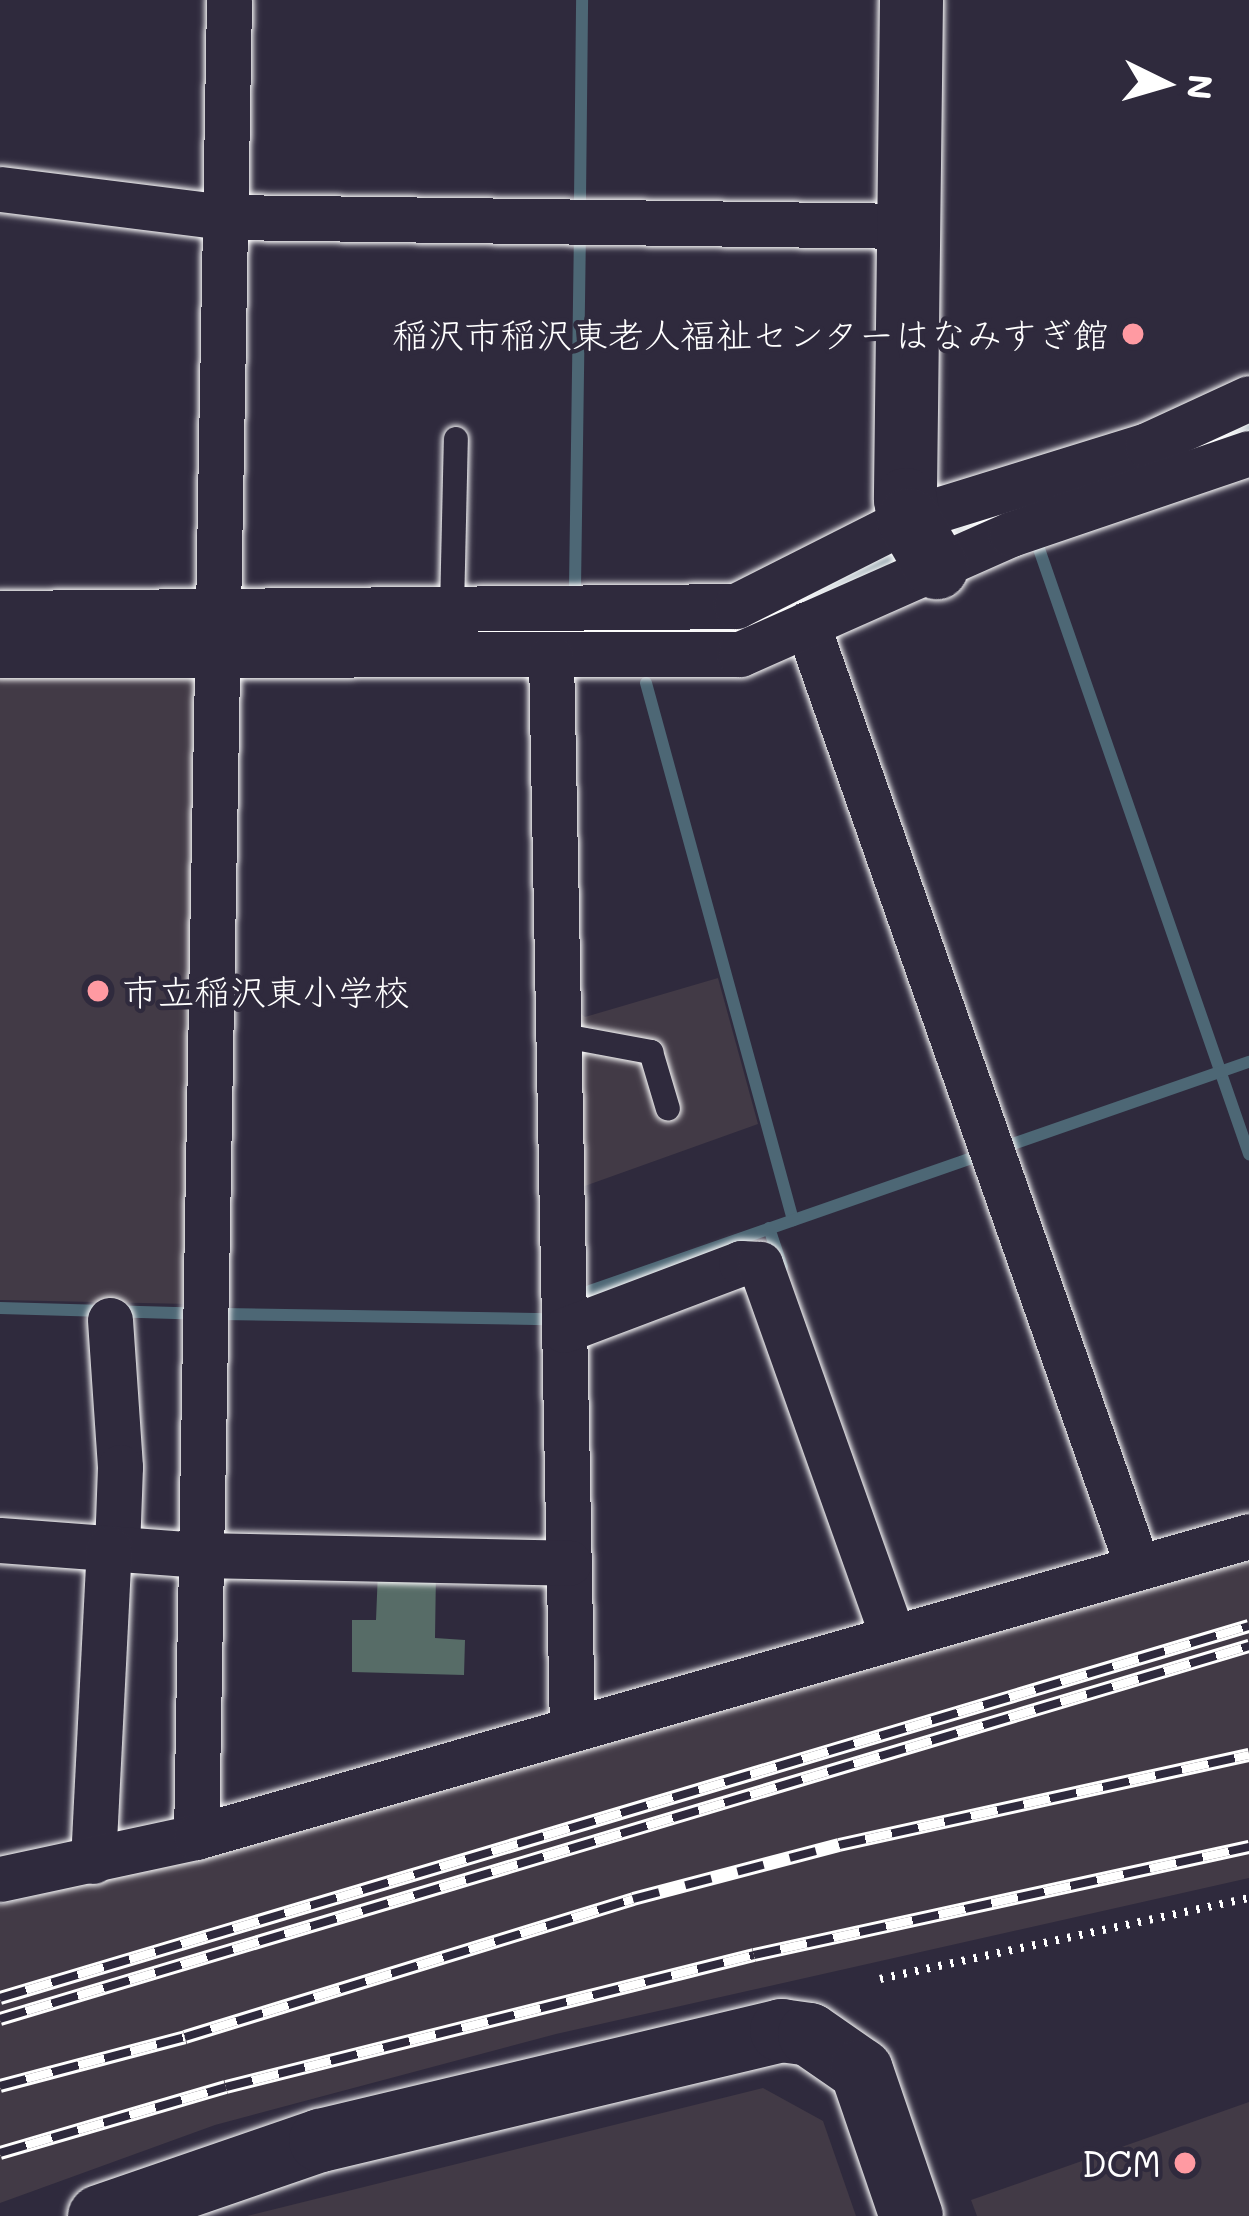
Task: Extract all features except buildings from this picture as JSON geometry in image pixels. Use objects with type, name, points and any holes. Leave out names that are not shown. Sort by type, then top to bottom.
[{"type":"street","points":[[196,1837],[229,0]]},
{"type":"street","points":[[911,0],[908,226],[922,543]]},
{"type":"street","points":[[0,189],[225,217],[908,226]]},
{"type":"street","points":[[0,655],[452,608],[736,606],[922,543],[1249,398]]},
{"type":"street","points":[[0,613],[551,658],[740,654],[807,625],[922,543],[1011,534],[1249,452]]},
{"type":"street","points":[[807,625],[1138,1568]]},
{"type":"street","points":[[551,658],[572,1729]]},
{"type":"street","points":[[565,1330],[740,1263],[760,1264],[892,1637]]},
{"type":"street","points":[[93,1861],[120,1467],[110,1320]]},
{"type":"street","points":[[0,1879],[196,1837],[1249,1536]]},
{"type":"street","points":[[0,1540],[201,1555],[569,1563]]},
{"type":"street","points":[[99,2216],[320,2140],[781,2030],[809,2034],[861,2070],[911,2216]]},
{"type":"lane","points":[[452,608],[456,439]]},
{"type":"lane","points":[[559,1034],[650,1052],[668,1109]]},
{"type":"path","points":[[880,1979],[1249,1898]]},
{"type":"shaded area","name":"市立稲沢東小学校","points":[[0,668],[188,668],[200,681],[190,1304],[0,1300]]},
{"type":"shaded area","points":[[718,978],[758,1124],[582,1187],[574,1008],[585,1017]]},
{"type":"shaded area","points":[[1249,1561],[1249,1878],[556,2034],[215,2125],[0,2203],[0,1905],[251,1842]]},
{"type":"shaded area","points":[[763,2088],[823,2121],[856,2216],[247,2216]]},
{"type":"shaded area","name":"DCM","points":[[1249,2102],[1249,2216],[977,2216],[971,2200]]},
{"type":"green space","points":[[378,1571],[436,1571],[435,1638],[465,1640],[464,1675],[352,1672],[352,1620],[376,1620]]},
{"type":"waterway","points":[[580,200],[582,0]]},
{"type":"waterway","points":[[575,588],[580,240]]},
{"type":"waterway","points":[[1206,445],[1249,427]]},
{"type":"waterway","points":[[957,528],[982,518]]},
{"type":"waterway","points":[[1038,546],[1249,1154]]},
{"type":"waterway","points":[[746,625],[892,558]]},
{"type":"waterway","points":[[405,632],[540,630]]},
{"type":"waterway","points":[[646,683],[793,1220]]},
{"type":"waterway","points":[[1010,1145],[1249,1062]]},
{"type":"waterway","points":[[590,1291],[974,1157]]},
{"type":"waterway","points":[[769,1228],[782,1267]]},
{"type":"waterway","points":[[0,1308],[184,1313]]},
{"type":"waterway","points":[[222,1314],[549,1319]]},
{"type":"railway","points":[[0,1998],[1249,1626]]},
{"type":"railway","points":[[0,2019],[1249,1646]]},
{"type":"railway","points":[[0,2086],[185,2037],[633,1899],[839,1845],[1249,1755]]},
{"type":"railway","points":[[0,2153],[226,2087],[754,1955],[1249,1847]]},
{"type":"place","name":"稲沢市稲沢東老人福祉センターはなみすぎ館","points":[[1133,334]]},
{"type":"place","name":"市立稲沢東小学校","points":[[98,991]]},
{"type":"place","name":"DCM","points":[[1185,2163]]}]
